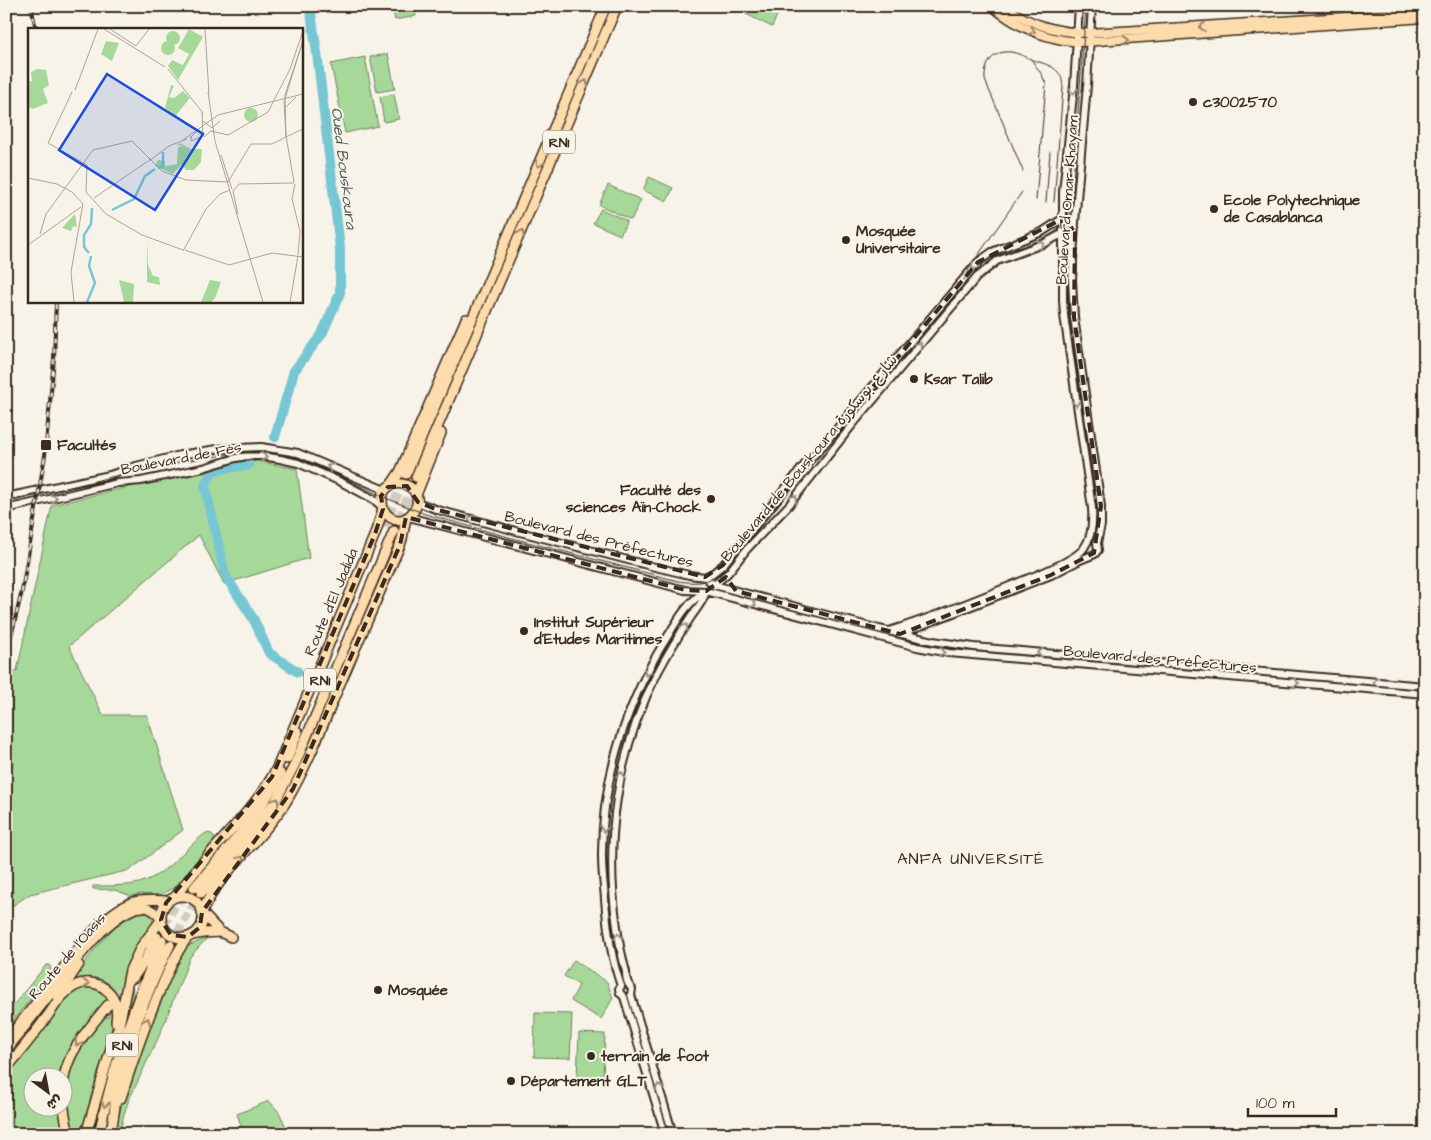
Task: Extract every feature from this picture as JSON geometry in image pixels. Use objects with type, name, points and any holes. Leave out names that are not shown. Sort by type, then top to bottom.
[{"type":"highway","name":"Route d'El Jadida","points":[[406,474],[606,6]]},
{"type":"highway","name":"RN1","points":[[416,477],[617,6]]},
{"type":"highway","name":"Route d'El Jadida","points":[[172,899],[249,809],[272,777],[375,534],[382,508],[381,496],[400,472],[474,302],[496,264]]},
{"type":"highway","points":[[114,1117],[147,1019],[180,946],[200,927],[202,913],[217,886],[276,815],[293,790],[400,546],[408,518],[415,510],[426,470],[491,314],[498,294],[501,277]]},
{"type":"highway","points":[[388,488],[401,484],[407,486],[413,490],[417,499]]},
{"type":"highway","points":[[382,508],[386,515],[392,518],[399,520],[408,518]]},
{"type":"highway","name":"Route d'El Jadida","points":[[384,526],[287,759],[268,796],[245,827],[213,856],[195,889],[262,820],[275,802],[295,764],[394,531]]},
{"type":"highway","points":[[308,731],[336,682],[382,569],[388,557],[400,546]]},
{"type":"highway","points":[[220,932],[179,938],[171,935],[161,920],[164,906],[172,899],[183,896],[192,898],[198,904],[202,913],[220,932],[231,937]]},
{"type":"highway","points":[[86,1134],[119,1026],[133,962],[141,947],[161,920]]},
{"type":"highway","name":"RN1","points":[[110,1134],[118,1084],[134,1028],[163,941]]},
{"type":"highway","name":"RN1","points":[[99,1134],[104,1106],[121,1048],[141,991],[163,941]]},
{"type":"highway","points":[[133,978],[144,962],[163,941]]},
{"type":"highway","points":[[6,1069],[58,1001],[74,986],[84,983],[101,986],[109,992],[115,1002],[117,1009],[112,1045]]},
{"type":"highway","points":[[69,1134],[63,1106],[64,1073],[80,1039],[108,1005]]},
{"type":"main road","points":[[992,6],[1011,21],[1025,28],[1053,38],[1077,42],[1425,18]]},
{"type":"main road","points":[[1005,6],[1021,17],[1038,24],[1056,29],[1089,33],[1425,12]]},
{"type":"main road","name":"Route de l'Oasis","points":[[6,1040],[80,946],[110,916],[126,905],[136,901],[172,899]]},
{"type":"main road","name":"Route de l'Oasis","points":[[6,1051],[94,941],[113,922],[138,908],[144,908],[157,913],[161,920]]},
{"type":"main road","points":[[39,1026],[94,941]]},
{"type":"street","name":"Boulevard Omar Khayam","points":[[1079,6],[1062,219],[1064,315],[1092,508],[1091,530],[1085,545]]},
{"type":"street","name":"Boulevard Omar Khayam","points":[[1092,6],[1072,280],[1074,317],[1100,506],[1101,525],[1097,544]]},
{"type":"street","points":[[1062,219],[1075,224]]},
{"type":"street","name":"Boulevard de Bouskoura شارع بوسكورة","points":[[705,577],[723,565],[806,463],[978,262],[992,252],[1042,232],[1062,219]]},
{"type":"street","name":"Boulevard de Bouskoura شارع بوسكورة","points":[[628,984],[619,941],[613,889],[612,832],[619,786],[630,740],[647,695],[668,653],[705,598],[706,591],[728,573],[747,549],[789,505],[837,444],[977,277],[997,261],[1045,243],[1075,224]]},
{"type":"street","name":"Boulevard de Fès","points":[[6,497],[110,475],[136,466],[187,454],[216,449],[261,447],[298,453],[388,488]]},
{"type":"street","name":"Boulevard de Fès","points":[[6,509],[118,483],[142,481],[204,468],[247,456],[262,456],[298,463],[373,499],[382,508]]},
{"type":"street","name":"Boulevard des Préfectures","points":[[417,499],[438,510],[650,566],[705,577],[714,585],[889,632],[933,641],[974,647],[1116,660],[1425,686]]},
{"type":"street","name":"Boulevard des Préfectures","points":[[408,518],[685,590],[706,591],[916,647],[949,653],[1425,694]]},
{"type":"street","points":[[883,638],[889,632],[1037,575],[1077,554],[1091,541],[1097,544],[1097,552],[1051,575],[900,634],[895,641]]},
{"type":"street","points":[[1085,545],[1087,553],[1090,555]]},
{"type":"street","points":[[728,573],[736,591]]},
{"type":"street","points":[[685,590],[691,602]]},
{"type":"street","points":[[628,996],[620,993],[619,989],[621,986],[613,958],[606,918],[603,834],[609,785],[620,739],[634,701],[656,655],[691,602],[706,591]]},
{"type":"street","points":[[926,624],[926,633],[933,641]]},
{"type":"street","points":[[1115,668],[1116,660]]},
{"type":"street","points":[[1279,682],[1280,674]]},
{"type":"street","points":[[621,986],[628,984],[632,989],[628,996],[665,1134]]},
{"type":"street","points":[[628,996],[673,1134]]},
{"type":"highlighted area","points":[[1062,219],[1063,233],[1075,227],[1074,317],[1101,506],[1094,553],[1051,575],[900,634],[736,591],[726,577],[706,591],[685,590],[406,517],[400,545],[293,789],[202,912],[200,927],[188,937],[171,935],[161,920],[166,903],[272,777],[375,534],[383,509],[381,496],[388,487],[407,486],[418,502],[438,510],[705,577],[723,565],[978,262]]},
{"type":"green space","points":[[392,6],[415,6],[416,16],[395,20]]},
{"type":"green space","points":[[749,6],[767,6],[779,11],[772,27],[746,14]]},
{"type":"green space","points":[[388,54],[395,89],[377,92],[370,57]]},
{"type":"green space","points":[[365,57],[378,126],[345,133],[331,64]]},
{"type":"green space","points":[[394,94],[399,119],[384,122],[380,97]]},
{"type":"green space","points":[[649,177],[673,188],[667,201],[643,190]]},
{"type":"green space","points":[[608,185],[641,200],[631,220],[599,205]]},
{"type":"green space","points":[[601,209],[627,221],[620,235],[593,223]]},
{"type":"green space","points":[[258,461],[297,469],[309,558],[224,584],[199,535],[69,646],[103,715],[147,715],[183,830],[130,870],[30,894],[6,910],[6,671],[17,671],[52,505],[210,468]]},
{"type":"green space","points":[[206,833],[212,834],[214,841],[180,884],[160,895],[140,894],[131,896],[115,890],[93,889],[93,886],[130,885],[146,881],[165,869]]},
{"type":"green space","points":[[140,912],[149,914],[153,923],[128,964],[120,1001],[112,987],[101,979],[87,979],[72,984],[71,982],[85,962],[109,933],[118,925]]},
{"type":"green space","points":[[155,934],[132,978],[135,963]]},
{"type":"green space","points":[[207,938],[190,957],[160,1034],[128,1102],[120,1134],[115,1134],[126,1088],[134,1065],[182,952],[188,946]]},
{"type":"green space","points":[[574,960],[607,982],[613,998],[601,1019],[571,1001],[579,985],[564,976]]},
{"type":"green space","points":[[46,965],[49,965],[51,968],[48,978],[6,1029],[6,1014]]},
{"type":"green space","points":[[132,978],[133,995],[123,1025]]},
{"type":"green space","points":[[94,986],[108,996],[107,1000],[73,1045],[62,1068],[22,1068],[22,1118],[61,1118],[64,1134],[6,1134],[6,1077],[66,999],[79,988]]},
{"type":"green space","points":[[113,1008],[112,1027],[82,1134],[71,1134],[71,1068],[77,1051],[108,1009],[107,1018]]},
{"type":"green space","points":[[535,1013],[572,1014],[570,1058],[534,1057]]},
{"type":"green space","name":"terrain de foot","points":[[579,1033],[605,1034],[603,1078],[577,1077]]},
{"type":"green space","points":[[269,1101],[279,1112],[288,1131],[352,1129],[519,1134],[244,1134],[237,1114]]},
{"type":"waterway","name":"Oued Bouskoura","points":[[275,437],[294,371],[322,334],[340,293],[340,248],[310,6]]},
{"type":"waterway","name":"Oued Bouskoura","points":[[248,465],[214,470],[205,485],[225,575],[254,620],[269,653],[298,672]]},
{"type":"tunnel","points":[[384,527],[406,474]]},
{"type":"tunnel","points":[[394,531],[416,477]]},
{"type":"tunnel","points":[[157,937],[190,885]]},
{"type":"tunnel","points":[[170,945],[201,893]]},
{"type":"tunnel","points":[[109,1003],[130,982]]},
{"type":"tram line","points":[[6,503],[131,472],[191,460],[238,453],[276,453],[313,463],[381,496],[425,514],[678,581],[697,582],[713,578],[724,570],[974,274],[1000,255],[1052,234],[1061,227],[1067,218],[1071,207],[1086,6]]},
{"type":"tram line","points":[[1023,171],[985,80],[988,64],[999,53],[1016,53],[1047,64],[1056,70],[1061,77],[1063,87],[1054,202]]},
{"type":"tram line","points":[[1031,59],[1046,84],[1036,200]]},
{"type":"tram line","points":[[1046,202],[1050,152]]},
{"type":"tram line","points":[[964,280],[970,267],[1022,192]]},
{"type":"railway","points":[[31,6],[36,28]]},
{"type":"railway","points":[[6,657],[22,591],[45,455],[54,359],[56,302]]},
{"type":"place","name":"c3002570","points":[[1193,102]]},
{"type":"place","name":"Ecole Polytechnique de Casablanca","points":[[1214,209]]},
{"type":"place","name":"Mosquée Universitaire","points":[[846,240]]},
{"type":"place","name":"Ksar Talib","points":[[914,379]]},
{"type":"place","name":"Facultés","points":[[46,445]]},
{"type":"place","name":"Faculté des sciences Aïn-Chock","points":[[711,499]]},
{"type":"place","name":"Institut Supérieur d'Etudes Maritimes","points":[[524,631]]},
{"type":"place","name":"Mosquée","points":[[378,990]]},
{"type":"place","name":"terrain de foot","points":[[591,1056]]},
{"type":"place","name":"Département GLT","points":[[511,1081]]},
{"type":"district","name":"ANFA UNIVERSITÉ","points":[[971,858]]}]
